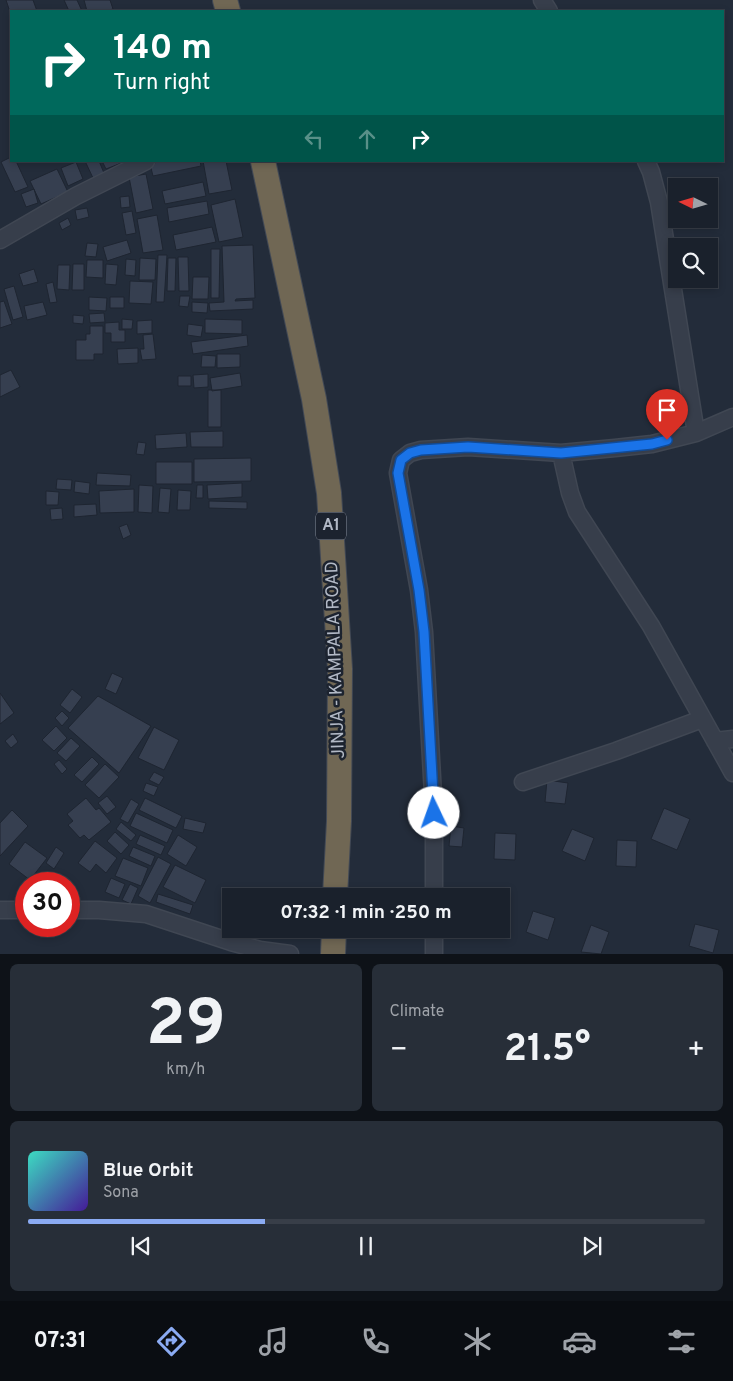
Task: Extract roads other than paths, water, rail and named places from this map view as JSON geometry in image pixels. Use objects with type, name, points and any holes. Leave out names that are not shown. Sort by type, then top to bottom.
[{"type":"highway","name":"JINJA - KAMPALA ROAD","points":[[263,162],[314,399],[328,493],[340,669],[339,821],[335,888]]},
{"type":"highway","points":[[333,954],[334,938]]},
{"type":"street","points":[[0,240],[76,196],[144,162]]},
{"type":"street","points":[[646,162],[659,202],[696,432]]},
{"type":"street","points":[[434,888],[434,813],[424,632],[419,590],[398,473],[401,460],[410,453],[421,450],[468,447],[561,453],[652,444],[696,432],[733,417]]},
{"type":"street","points":[[561,453],[576,512],[651,626],[733,773]]},
{"type":"street","points":[[523,782],[616,751],[702,719]]},
{"type":"street","points":[[715,741],[733,739]]},
{"type":"street","points":[[0,910],[15,910]]},
{"type":"street","points":[[80,910],[146,914],[231,942],[260,950],[290,954]]},
{"type":"street","points":[[434,938],[434,954]]}]
